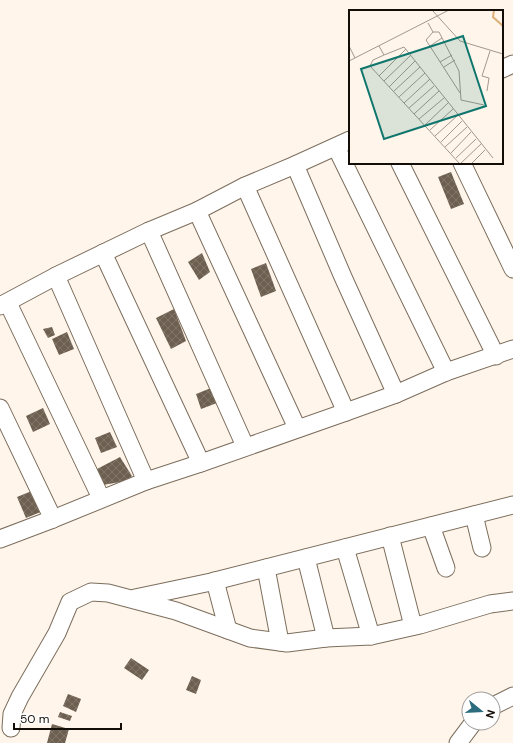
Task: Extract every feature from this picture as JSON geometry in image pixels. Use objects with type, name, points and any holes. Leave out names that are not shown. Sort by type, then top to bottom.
[{"type":"street","points":[[503,69],[513,64]]},
{"type":"street","points":[[101,498],[4,304],[56,276],[149,231],[197,212],[244,186],[343,144],[349,157]]},
{"type":"street","points":[[352,164],[446,372]]},
{"type":"street","points":[[400,164],[496,356]]},
{"type":"street","points":[[462,164],[513,269]]},
{"type":"street","points":[[295,165],[342,278],[396,394]]},
{"type":"street","points":[[244,186],[346,412]]},
{"type":"street","points":[[197,212],[297,428]]},
{"type":"street","points":[[149,231],[245,446]]},
{"type":"street","points":[[103,253],[201,463]]},
{"type":"street","points":[[56,276],[146,481]]},
{"type":"street","points":[[2,534],[53,519],[101,498],[146,481],[346,412],[396,394],[446,372],[513,349]]},
{"type":"street","points":[[0,408],[53,519]]},
{"type":"street","points":[[131,599],[215,581],[513,505]]},
{"type":"street","points":[[474,515],[482,548]]},
{"type":"street","points":[[431,526],[446,568]]},
{"type":"street","points":[[390,536],[413,626]]},
{"type":"street","points":[[345,548],[371,636]]},
{"type":"street","points":[[306,558],[326,638]]},
{"type":"street","points":[[266,568],[280,642]]},
{"type":"street","points":[[215,581],[228,630]]},
{"type":"street","points":[[11,728],[14,708],[57,633],[70,602],[91,592],[108,593],[176,611],[250,638],[287,643],[326,638],[371,636],[413,626],[490,604],[513,601]]},
{"type":"street","points":[[501,702],[513,696]]},
{"type":"street","points":[[458,743],[468,731]]},
{"type":"building","points":[[451,172],[464,204],[451,209],[438,177]]},
{"type":"building","points":[[202,253],[210,272],[199,280],[188,262]]},
{"type":"building","points":[[266,263],[276,291],[261,297],[251,269]]},
{"type":"building","points":[[174,309],[186,341],[171,349],[156,318]]},
{"type":"building","points":[[52,327],[55,335],[48,338],[43,329]]},
{"type":"building","points":[[67,332],[74,349],[59,355],[52,339]]},
{"type":"building","points":[[211,388],[217,403],[201,409],[196,394]]},
{"type":"building","points":[[43,408],[50,424],[33,432],[26,416]]},
{"type":"building","points":[[110,432],[117,447],[101,453],[95,438]]},
{"type":"building","points":[[120,457],[132,476],[126,481],[103,485],[97,469]]},
{"type":"building","points":[[34,490],[43,511],[26,518],[17,497]]},
{"type":"building","points":[[131,658],[149,670],[142,680],[124,668]]},
{"type":"building","points":[[192,676],[201,680],[196,694],[186,690]]},
{"type":"building","points":[[68,694],[81,699],[76,712],[63,706]]},
{"type":"building","points":[[60,712],[72,716],[70,721],[58,717]]},
{"type":"building","points":[[52,724],[69,729],[65,743],[47,743]]}]
